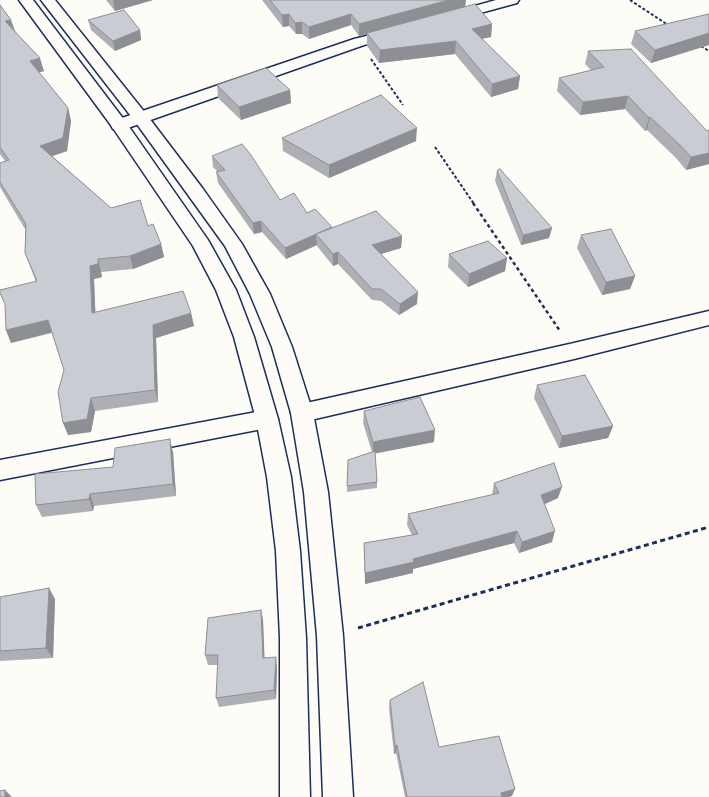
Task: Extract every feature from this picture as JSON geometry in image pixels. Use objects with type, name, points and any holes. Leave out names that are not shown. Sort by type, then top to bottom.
[{"type":"main road","points":[[26,0],[119,125],[197,238],[226,290],[244,337],[267,419],[280,477],[288,551],[294,638],[295,797]]},
{"type":"main road","points":[[48,0],[140,117],[197,193],[236,250],[260,294],[282,347],[302,413],[316,492],[330,636],[338,797]]},
{"type":"main road","points":[[439,20],[512,0]]},
{"type":"main road","points":[[119,125],[359,42],[410,28]]},
{"type":"main road","points":[[302,413],[574,351],[709,318]]},
{"type":"main road","points":[[0,470],[267,419]]},
{"type":"path","points":[[630,0],[672,28]]},
{"type":"path","points":[[359,42],[403,105]]},
{"type":"path","points":[[697,44],[709,51]]},
{"type":"path","points":[[435,148],[574,351]]},
{"type":"path","points":[[330,636],[709,526]]},
{"type":"building","points":[[270,0],[449,0],[359,24],[351,14],[309,27],[302,22],[295,23],[289,14],[282,15]]},
{"type":"building","points":[[475,4],[492,24],[472,29],[520,76],[492,84],[456,41],[380,50],[367,33]]},
{"type":"building","points":[[0,5],[11,20],[5,21],[40,58],[30,61],[68,108],[63,138],[40,146],[111,208],[140,200],[148,226],[153,224],[161,244],[130,256],[98,259],[98,264],[90,266],[92,313],[183,291],[191,313],[153,325],[155,390],[91,398],[87,419],[63,423],[58,392],[64,370],[48,320],[6,330],[5,304],[0,290],[37,281],[25,253],[26,224],[0,182],[0,163],[9,160],[0,147]]},
{"type":"building","points":[[124,10],[140,30],[113,41],[88,20]]},
{"type":"building","points":[[709,14],[709,33],[655,50],[635,31]]},
{"type":"building","points":[[631,49],[707,131],[709,130],[709,153],[691,157],[628,96],[583,102],[559,78],[604,67],[588,51]]},
{"type":"building","points":[[266,68],[290,90],[239,107],[217,85]]},
{"type":"building","points":[[381,95],[417,128],[329,165],[282,138]]},
{"type":"building","points":[[242,144],[251,155],[280,200],[294,193],[307,213],[315,209],[332,227],[285,248],[261,221],[253,223],[216,172],[225,170],[212,156]]},
{"type":"building","points":[[500,169],[552,228],[523,235],[497,171]]},
{"type":"building","points":[[376,211],[402,236],[372,245],[418,292],[400,304],[381,289],[372,289],[338,252],[333,254],[316,234]]},
{"type":"building","points":[[611,229],[635,276],[606,282],[581,235]]},
{"type":"building","points":[[488,241],[507,258],[469,274],[449,254]]},
{"type":"building","points":[[585,375],[613,426],[562,436],[537,385]]},
{"type":"building","points":[[420,397],[435,430],[373,442],[364,411]]},
{"type":"building","points":[[170,439],[173,484],[90,494],[89,499],[36,505],[35,474],[113,467],[115,448]]},
{"type":"building","points":[[375,451],[377,482],[347,486],[348,460]]},
{"type":"building","points":[[554,463],[562,487],[541,495],[555,531],[522,542],[517,531],[413,559],[414,562],[365,573],[364,543],[418,534],[408,514],[499,493],[494,483]]},
{"type":"building","points":[[49,588],[46,648],[0,651],[0,597]]},
{"type":"building","points":[[261,610],[263,658],[276,657],[274,690],[216,698],[218,655],[205,655],[208,618]]},
{"type":"building","points":[[423,682],[439,747],[499,736],[515,789],[501,793],[502,797],[407,797],[397,745],[395,746],[390,700]]},
{"type":"building","points":[[5,790],[5,797],[0,797],[0,791]]}]
